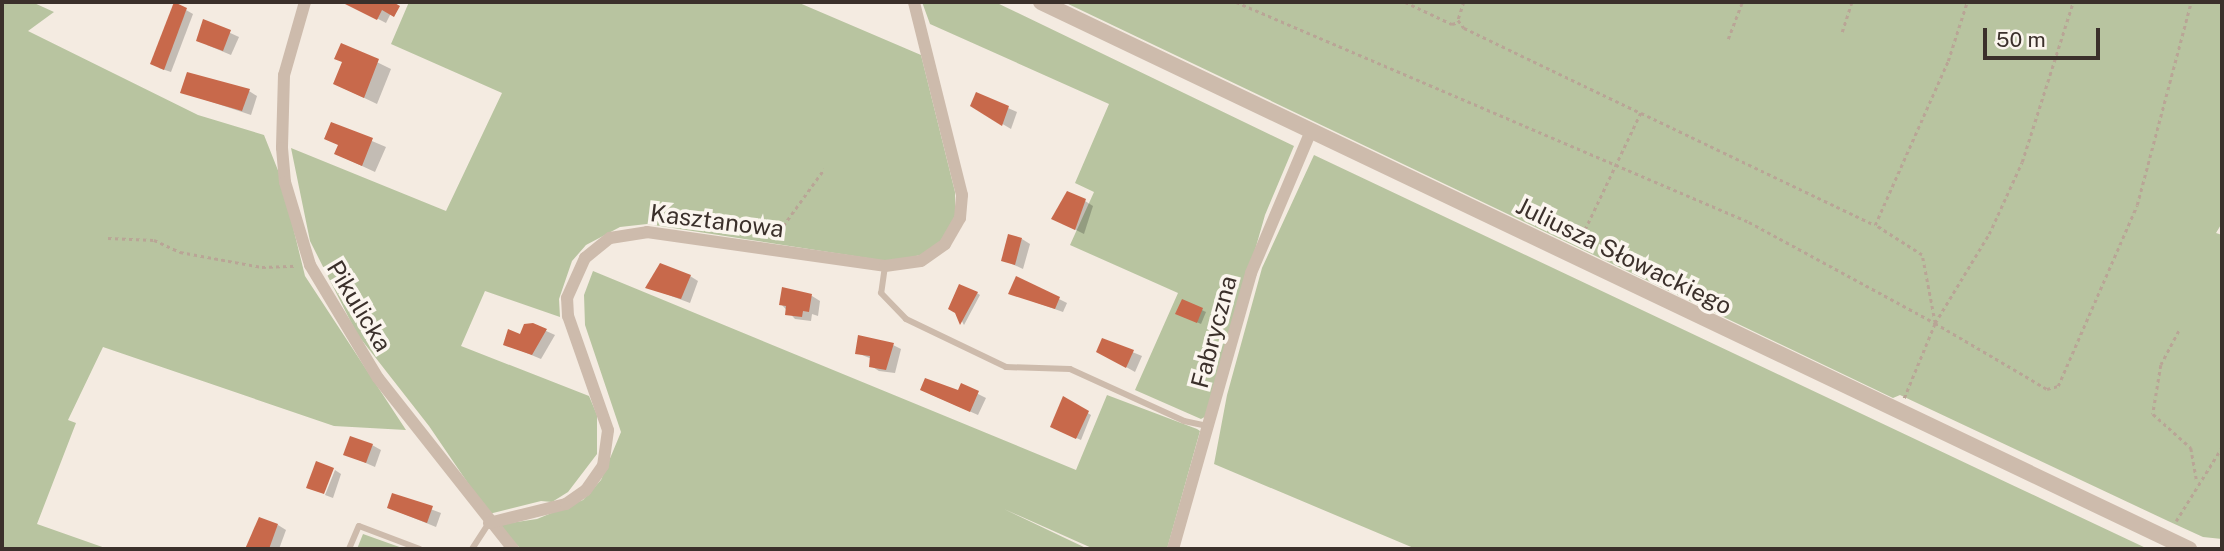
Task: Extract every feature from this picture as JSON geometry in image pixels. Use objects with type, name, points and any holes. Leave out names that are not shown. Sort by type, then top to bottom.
[{"type":"street","name":"Pikulicka","points":[[304,2],[285,75],[282,148],[285,182],[310,265],[378,378],[489,523],[513,549]]},
{"type":"street","name":"Kasztanowa","points":[[489,523],[566,504],[586,490],[603,466],[608,430],[568,316],[569,291],[586,258],[610,239],[628,232],[768,248],[885,266],[913,263],[937,252],[951,236],[962,208],[958,174],[914,2]]},
{"type":"street","name":"Juliusza Słowackiego","points":[[1041,2],[2189,549]]},
{"type":"street","name":"Fabryczna","points":[[1173,549],[1211,427],[1251,273],[1311,131]]},
{"type":"lane","points":[[885,266],[881,293],[906,319],[1006,367],[1070,369],[1184,421],[1211,427]]},
{"type":"lane","points":[[472,549],[489,523]]},
{"type":"lane","points":[[349,549],[359,526],[420,549]]},
{"type":"path","points":[[1236,2],[1615,168],[1749,222],[1935,323],[2047,389],[2058,386],[2137,205],[2191,2]]},
{"type":"path","points":[[1405,2],[1452,24],[1459,22],[1875,225],[1922,255],[1935,323]]},
{"type":"path","points":[[1459,22],[1464,2]]},
{"type":"path","points":[[1728,39],[1742,2]]},
{"type":"path","points":[[1842,32],[1852,2]]},
{"type":"path","points":[[1875,225],[1948,61],[1967,2]]},
{"type":"path","points":[[1898,412],[1935,323],[1990,234],[2022,162],[2073,2]]},
{"type":"path","points":[[1573,256],[1641,113]]},
{"type":"path","points":[[768,248],[824,169]]},
{"type":"path","points":[[108,238],[154,240],[180,252],[262,267],[310,265]]},
{"type":"path","points":[[2179,331],[2161,365],[2152,414],[2191,448],[2197,482]]},
{"type":"path","points":[[2176,521],[2197,482],[2222,447]]},
{"type":"green space","points":[[2,2],[32,2],[54,12],[28,31],[198,115],[264,135],[281,178],[305,276],[406,430],[334,426],[103,347],[68,420],[76,423],[37,524],[108,549],[2,549]]},
{"type":"green space","points":[[409,2],[797,2],[921,55],[955,192],[955,219],[939,243],[924,254],[893,262],[647,224],[620,227],[586,245],[572,261],[559,299],[560,317],[485,291],[461,346],[589,396],[597,415],[597,454],[568,492],[552,502],[541,501],[489,514],[429,426],[357,334],[310,241],[291,148],[446,211],[502,93],[391,44]]},
{"type":"green space","points":[[922,2],[995,2],[1294,146],[1265,215],[1208,415],[1201,419],[1135,390],[1178,293],[1070,245],[1094,192],[1075,183],[1109,104],[930,24]]},
{"type":"green space","points":[[1064,2],[2222,2],[2222,223],[2216,233],[2222,235],[2222,539],[2203,537],[1900,395],[1893,398]]},
{"type":"green space","points":[[1314,155],[2148,549],[1416,549],[1214,464],[1227,395],[1262,268]]},
{"type":"green space","points":[[593,271],[1076,470],[1107,395],[1197,429],[1200,431],[1167,549],[1094,549],[1004,509],[1088,549],[521,549],[497,525],[537,519],[583,500],[601,480],[621,432],[585,325],[584,295]]},
{"type":"green space","points":[[363,534],[405,549],[357,549]]},
{"type":"building","points":[[174,2],[187,8],[164,70],[150,64]]},
{"type":"building","points":[[341,2],[393,2],[400,6],[394,17],[382,10],[377,20]]},
{"type":"building","points":[[203,19],[231,30],[223,51],[196,41]]},
{"type":"building","points":[[341,43],[379,59],[364,98],[333,84],[342,62],[334,59]]},
{"type":"building","points":[[187,72],[250,89],[242,111],[180,93]]},
{"type":"building","points":[[976,92],[1009,106],[1002,126],[970,106]]},
{"type":"building","points":[[331,122],[373,138],[362,166],[334,154],[338,145],[324,139]]},
{"type":"building","points":[[1067,191],[1086,199],[1075,230],[1051,219]]},
{"type":"building","points":[[1008,234],[1022,238],[1015,265],[1001,261]]},
{"type":"building","points":[[660,263],[691,275],[681,299],[645,288]]},
{"type":"building","points":[[1016,276],[1060,297],[1055,309],[1008,294]]},
{"type":"building","points":[[959,284],[978,292],[960,325],[955,313],[948,309]]},
{"type":"building","points":[[782,287],[812,294],[809,312],[803,311],[802,317],[785,315],[786,306],[779,305]]},
{"type":"building","points":[[1182,299],[1203,308],[1197,323],[1175,314]]},
{"type":"building","points":[[533,323],[547,329],[532,355],[503,345],[508,329],[520,334],[524,324]]},
{"type":"building","points":[[858,335],[894,343],[886,370],[869,367],[870,356],[855,354]]},
{"type":"building","points":[[1102,338],[1134,350],[1126,368],[1096,352]]},
{"type":"building","points":[[925,378],[958,390],[961,383],[979,391],[970,412],[920,390]]},
{"type":"building","points":[[1063,396],[1089,411],[1076,439],[1050,427]]},
{"type":"building","points":[[350,436],[373,444],[366,463],[343,455]]},
{"type":"building","points":[[316,461],[334,468],[324,494],[306,488]]},
{"type":"building","points":[[392,493],[433,506],[427,523],[387,508]]},
{"type":"building","points":[[259,517],[278,524],[269,549],[245,549]]}]
